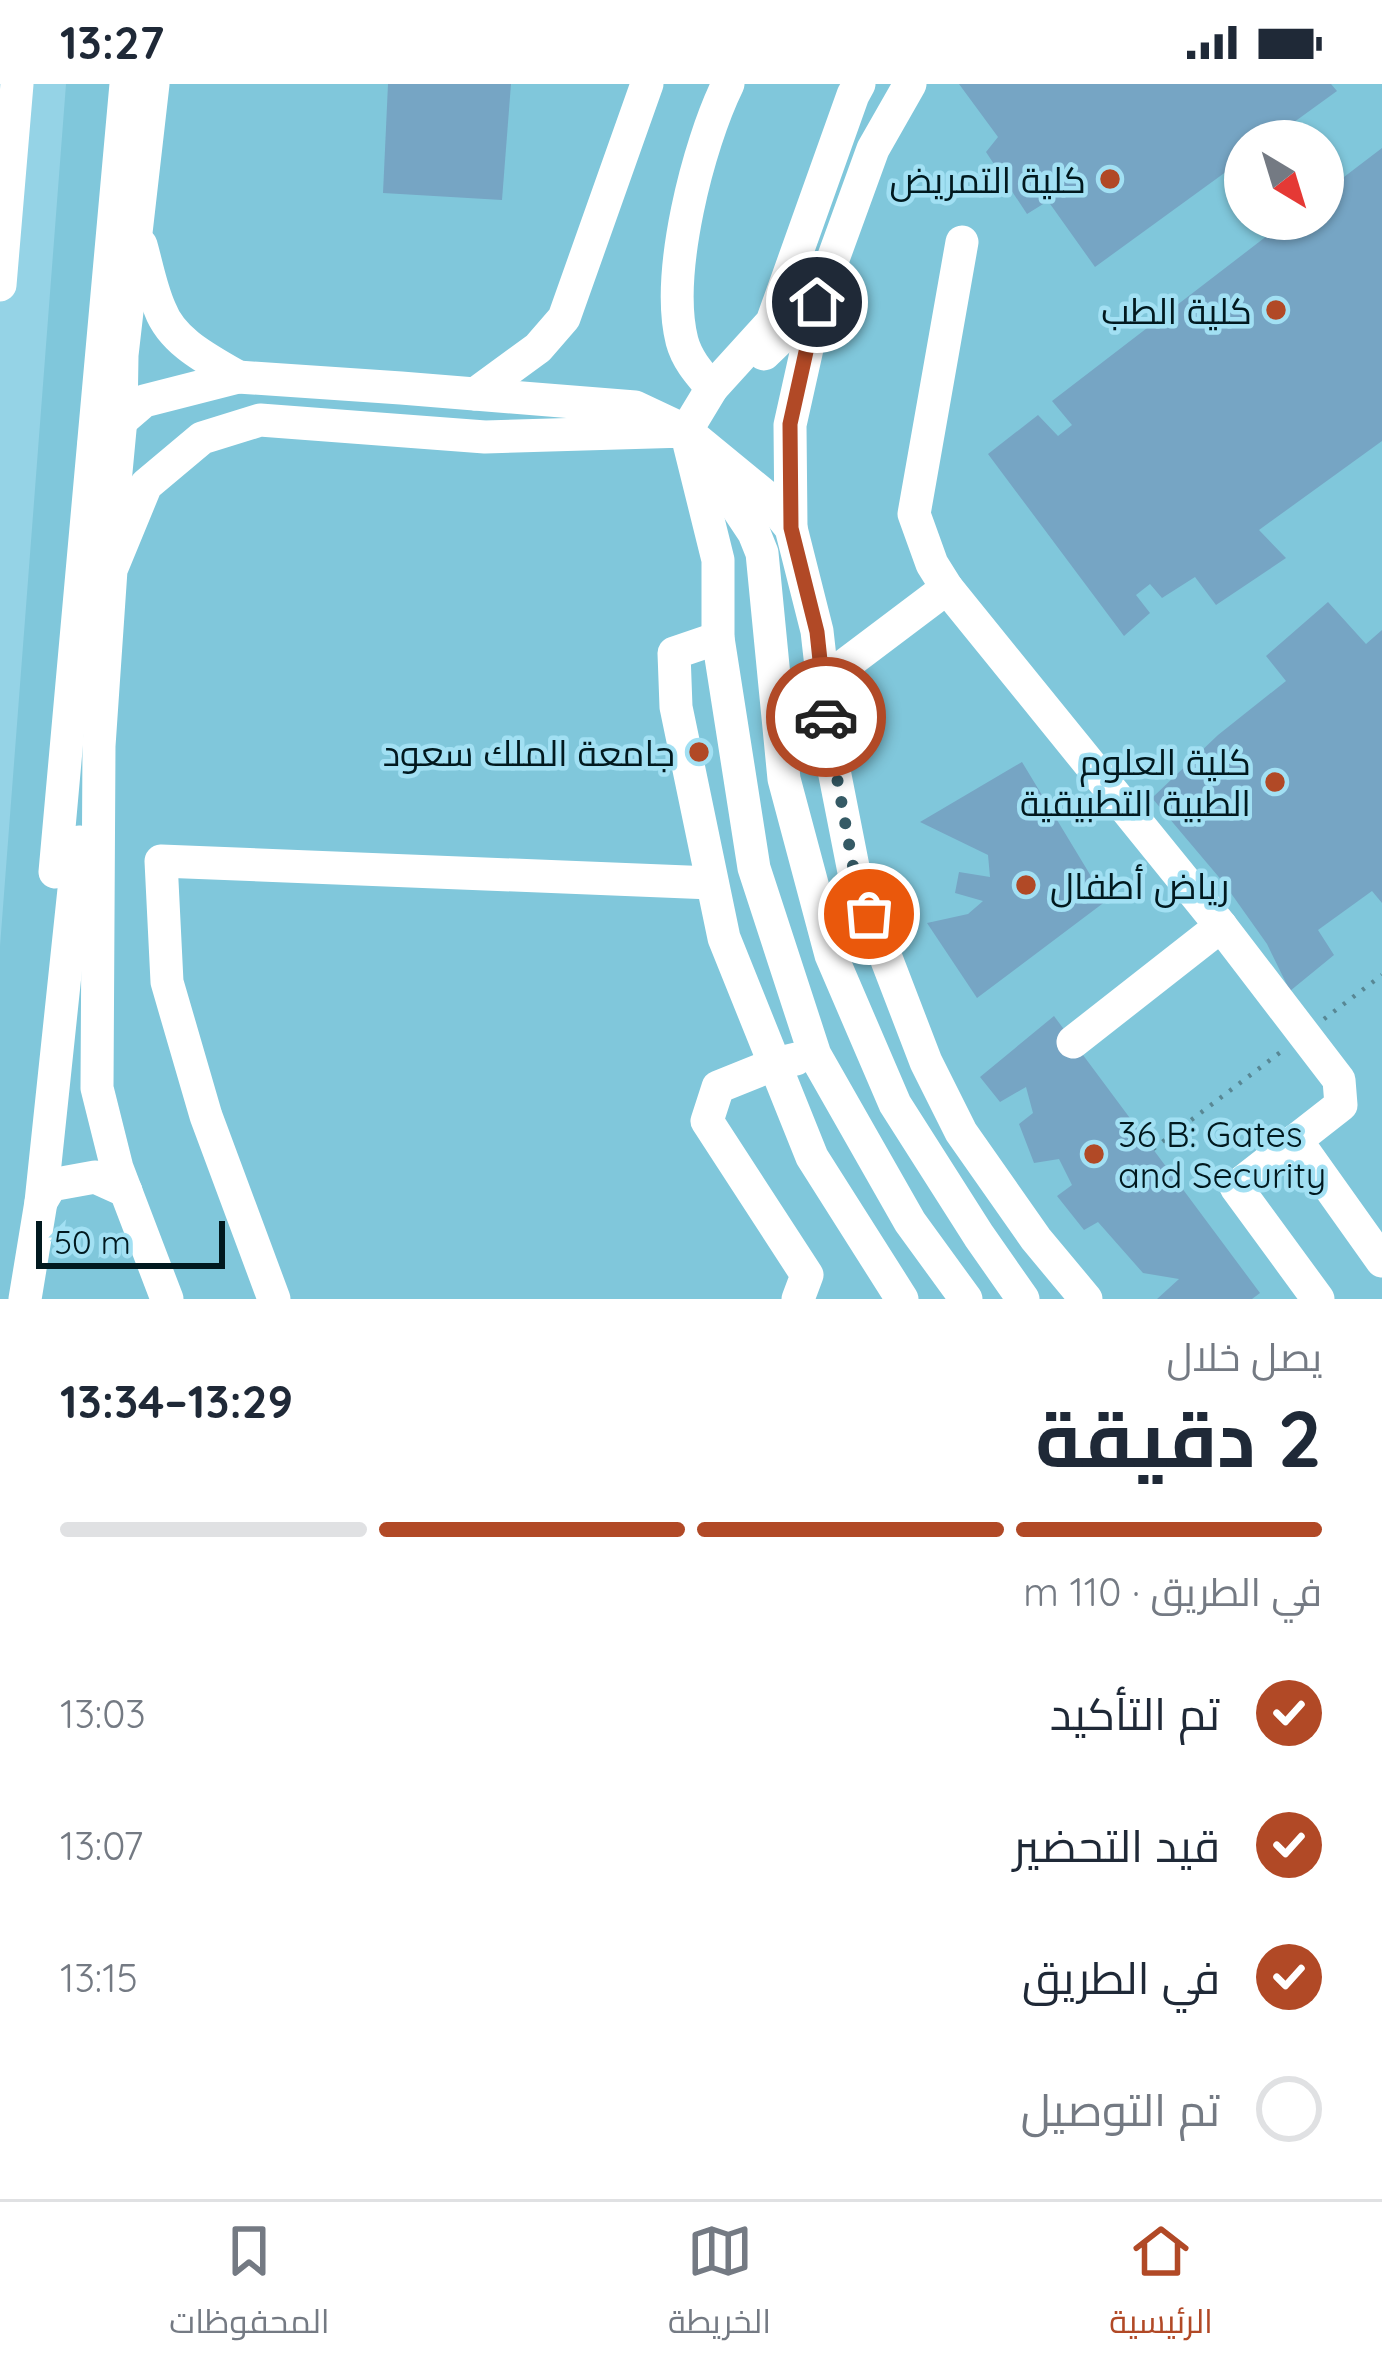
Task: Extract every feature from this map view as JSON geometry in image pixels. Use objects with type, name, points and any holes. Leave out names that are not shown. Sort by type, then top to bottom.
[{"type":"street","points":[[0,285],[7,125],[17,84]]},
{"type":"street","points":[[41,1202],[32,1125],[126,84]]},
{"type":"street","points":[[25,1299],[62,1010],[121,419],[122,355],[153,84]]},
{"type":"street","points":[[476,394],[538,348],[564,318],[647,84]]},
{"type":"street","points":[[712,388],[682,344],[680,273],[693,189],[728,84]]},
{"type":"street","points":[[859,84],[772,322],[712,388],[686,431],[718,560],[718,638],[754,868],[815,1055],[910,1222],[966,1299]]},
{"type":"street","points":[[910,84],[873,149],[817,302],[790,424],[791,528],[817,632],[831,755],[855,877],[926,1062],[961,1132],[1036,1239],[1086,1299]]},
{"type":"street","points":[[137,230],[161,314],[197,352],[238,377]]},
{"type":"street","points":[[962,242],[914,514],[932,564],[947,588],[1221,926],[1339,1080],[1341,1105],[1236,1186],[1318,1299]]},
{"type":"street","points":[[97,1088],[99,746],[111,570],[146,485],[202,438],[260,420],[485,437],[686,431],[817,302]]},
{"type":"street","points":[[94,444],[144,401],[238,377],[634,406],[686,431],[764,495],[791,528]]},
{"type":"street","points":[[686,431],[754,533],[762,553],[784,779],[831,955],[895,1104],[1023,1299]]},
{"type":"street","points":[[821,683],[947,588]]},
{"type":"street","points":[[718,638],[674,653],[676,707],[724,938],[812,1157],[902,1299]]},
{"type":"street","points":[[274,1299],[206,1116],[167,982],[161,861],[712,883]]},
{"type":"street","points":[[1073,1042],[1221,926]]},
{"type":"street","points":[[45,979],[97,1088],[126,1191],[167,1299]]},
{"type":"street","points":[[798,1299],[807,1275],[706,1121],[718,1087],[775,1064],[815,1055]]},
{"type":"street","points":[[1296,1140],[1382,1261]]},
{"type":"street","points":[[41,1202],[51,1185],[95,1177],[126,1191]]},
{"type":"path","points":[[1325,1019],[1382,975]]},
{"type":"path","points":[[1153,1149],[1286,1048]]},
{"type":"shaded area","name":"جامعة الملك سعود","points":[[66,84],[1382,84],[1382,1299],[0,1299],[0,946]]},
{"type":"building","points":[[388,84],[511,84],[502,200],[383,193]]},
{"type":"building","name":"كلية التمريض","points":[[959,84],[1331,84],[1337,91],[1297,120],[1224,120],[1224,173],[1095,267],[1048,201],[1027,214],[986,152],[998,137]]},
{"type":"building","name":"كلية الطب","points":[[1382,148],[1382,441],[1259,530],[1286,558],[1216,605],[1195,577],[1162,598],[1150,584],[1136,595],[1150,613],[1124,636],[988,454],[1038,415],[1058,436],[1072,425],[1052,401],[1262,240],[1344,240],[1344,177]]},
{"type":"building","name":"كلية العلوم الطبية التطبيقية","points":[[1328,602],[1366,644],[1382,630],[1382,903],[1372,891],[1318,930],[1334,955],[1290,991],[1267,944],[1223,882],[1152,798],[1218,735],[1286,681],[1266,656]]},
{"type":"building","name":"رياض أطفال","points":[[1022,762],[1106,901],[977,998],[927,923],[968,914],[983,901],[955,893],[959,872],[990,877],[988,855],[920,822]]},
{"type":"building","name":"36 B: Gates and Security","points":[[1054,1016],[1260,1293],[1252,1299],[1157,1299],[1179,1279],[1143,1273],[1098,1222],[1084,1230],[1057,1196],[1072,1185],[1059,1159],[1034,1163],[1019,1124],[1033,1113],[1026,1087],[1000,1102],[980,1077]]},
{"type":"way so far","points":[[826,717],[855,877],[869,914]]},
{"type":"place","name":"كلية التمريض","points":[[1110,179]]},
{"type":"place","name":"كلية الطب","points":[[1276,310]]},
{"type":"place","name":"جامعة الملك سعود","points":[[699,752]]},
{"type":"place","name":"كلية العلوم الطبية التطبيقية","points":[[1275,782]]},
{"type":"place","name":"رياض أطفال","points":[[1026,885]]},
{"type":"place","name":"36 B: Gates and Security","points":[[1094,1154]]},
{"type":"route","points":[[817,302],[790,424],[791,528],[817,632],[826,717]]}]
